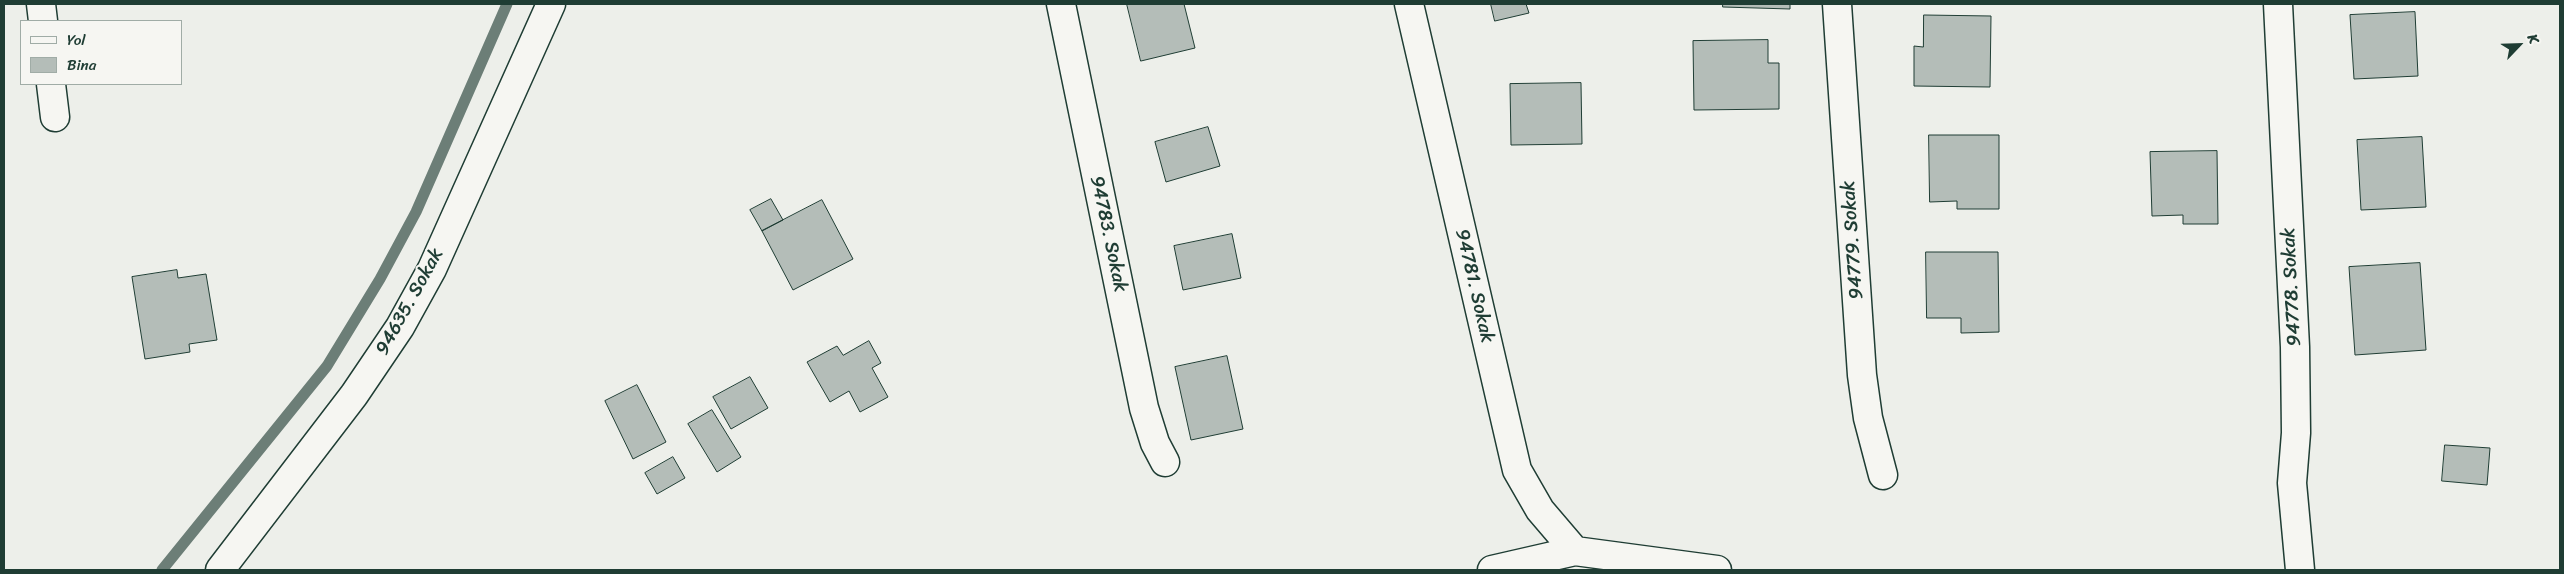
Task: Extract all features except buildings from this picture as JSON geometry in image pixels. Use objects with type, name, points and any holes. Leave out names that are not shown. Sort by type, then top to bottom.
[{"type":"street","points":[[41,4],[43,20]]},
{"type":"street","name":"94635. Sokak","points":[[220,570],[354,395],[400,327],[432,269],[551,4]]},
{"type":"street","name":"94783. Sokak","points":[[1060,4],[1144,408],[1155,443],[1165,462]]},
{"type":"street","name":"94781. Sokak","points":[[1410,4],[1517,470],[1540,510],[1575,551]]},
{"type":"street","name":"94779. Sokak","points":[[1837,4],[1862,375],[1868,418],[1884,475]]},
{"type":"street","name":"94778. Sokak","points":[[2278,4],[2295,348],[2296,433],[2292,483],[2300,570]]},
{"type":"street","points":[[51,85],[55,116]]},
{"type":"street","points":[[1492,570],[1575,551],[1704,570]]},
{"type":"waterway","points":[[162,570],[327,366],[380,279],[416,212],[507,4]]}]
